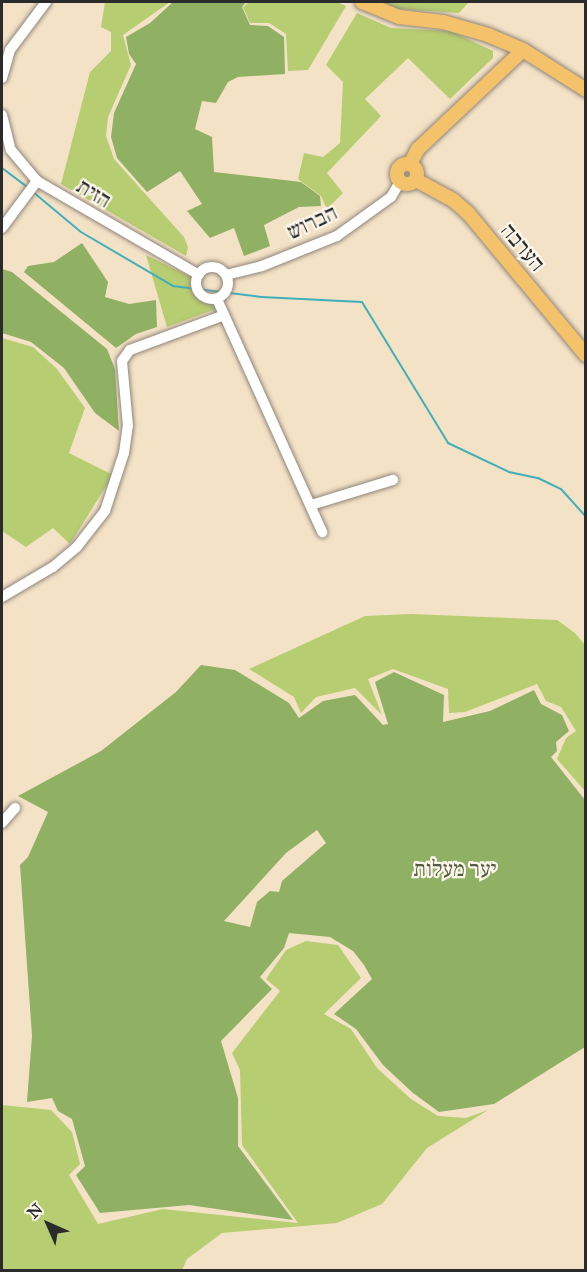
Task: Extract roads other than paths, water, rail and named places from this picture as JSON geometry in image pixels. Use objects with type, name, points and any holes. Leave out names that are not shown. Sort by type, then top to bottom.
[{"type":"main road","points":[[362,2],[399,18],[461,26],[523,50],[585,90]]},
{"type":"main road","points":[[410,164],[416,169],[416,180],[410,184],[400,182],[399,168],[410,164],[418,149],[523,50]]},
{"type":"main road","name":"הערבה","points":[[416,180],[453,200],[468,213],[585,355]]},
{"type":"street","points":[[2,78],[6,47],[46,2]]},
{"type":"street","name":"הזית","points":[[2,115],[10,150],[37,181],[198,275]]},
{"type":"street","points":[[2,228],[37,181]]},
{"type":"street","name":"הברוש","points":[[226,275],[262,266],[337,236],[391,196],[400,182]]},
{"type":"street","points":[[212,267],[226,275],[228,287],[217,299],[199,293],[198,275],[212,267]]},
{"type":"street","points":[[217,299],[222,316],[322,532]]},
{"type":"street","points":[[2,597],[53,567],[76,548],[105,511],[124,453],[128,426],[122,362],[130,350],[222,316]]},
{"type":"street","points":[[310,506],[393,480]]},
{"type":"street","points":[[2,823],[15,808]]},
{"type":"waterway","points":[[2,168],[27,187]]},
{"type":"waterway","points":[[33,192],[81,232],[173,286],[261,297],[362,302],[448,443],[509,472],[538,478],[561,489],[586,517]]},
{"type":"park label","name":"יער מעלות","points":[[455,869]]}]
